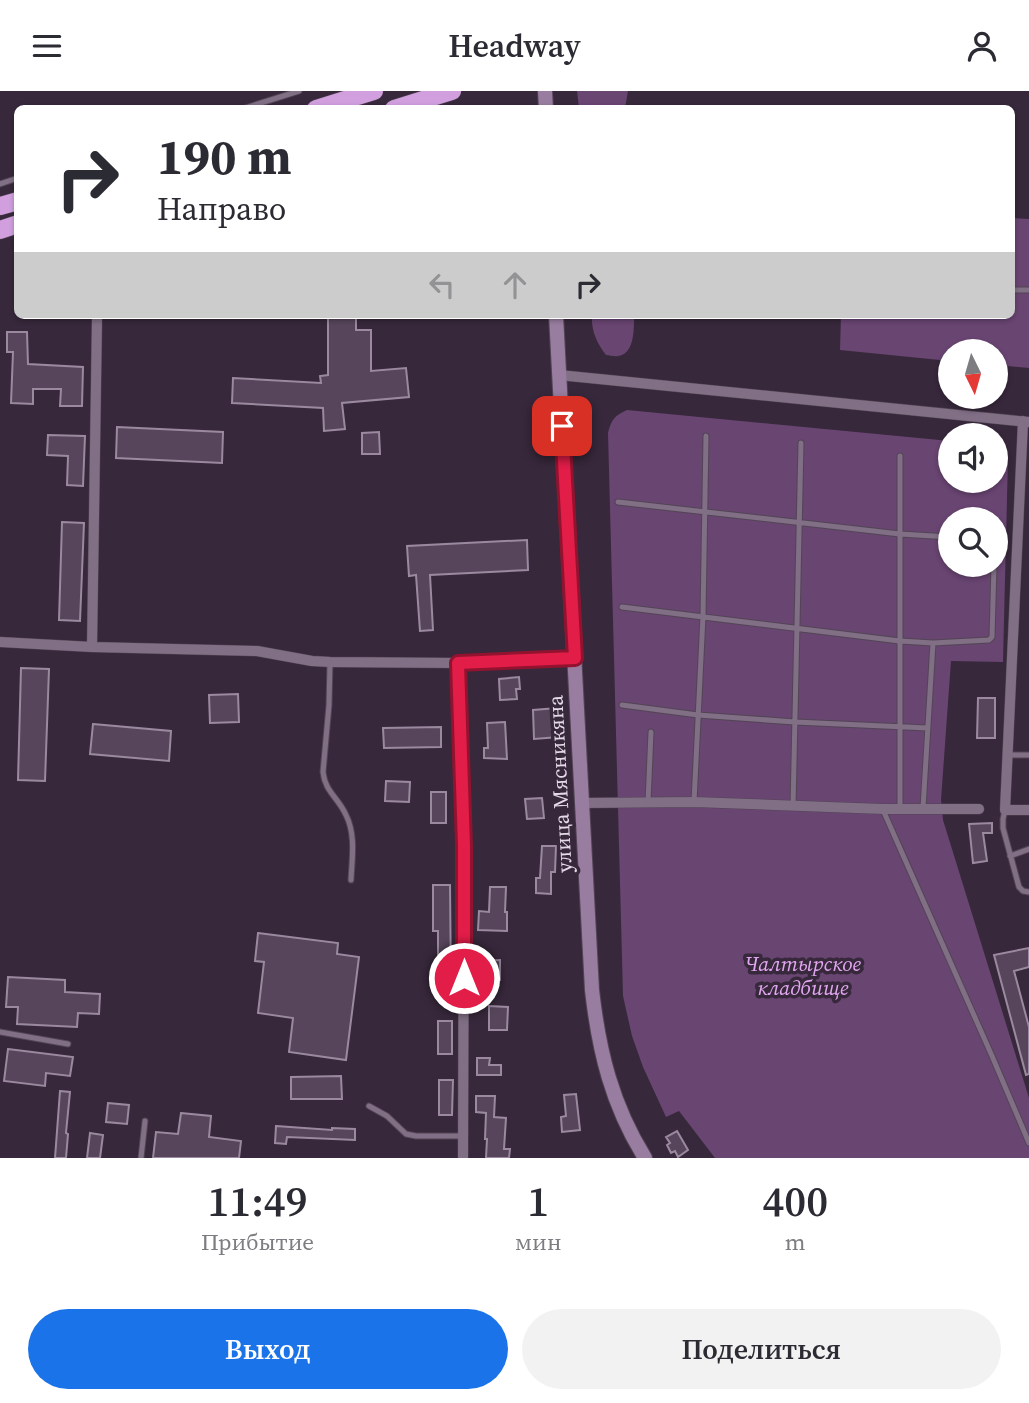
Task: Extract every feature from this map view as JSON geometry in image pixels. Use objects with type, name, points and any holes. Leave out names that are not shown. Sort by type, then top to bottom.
[{"type":"highway","points":[[329,105],[374,91]]},
{"type":"highway","points":[[407,105],[452,91]]},
{"type":"street","points":[[92,647],[97,319]]},
{"type":"street","name":"улица Мясникяна","points":[[556,319],[590,958],[596,1023],[610,1085],[625,1122],[645,1158]]},
{"type":"street","points":[[559,375],[1026,421],[1005,810],[1029,810]]},
{"type":"street","points":[[0,642],[257,652],[330,662],[458,663],[575,658]]},
{"type":"street","points":[[458,663],[464,846],[463,1158]]},
{"type":"street","points":[[582,803],[694,802],[793,807],[979,809]]},
{"type":"lane","points":[[255,105],[299,91]]},
{"type":"lane","points":[[694,802],[703,616],[706,436]]},
{"type":"lane","points":[[793,807],[801,443]]},
{"type":"lane","points":[[900,456],[900,809]]},
{"type":"lane","points":[[618,502],[938,536]]},
{"type":"lane","points":[[622,607],[900,641],[933,643],[989,640],[992,638],[994,577]]},
{"type":"lane","points":[[923,808],[933,643]]},
{"type":"lane","points":[[330,662],[323,772],[327,789],[339,801],[349,822],[352,837],[351,880]]},
{"type":"lane","points":[[622,705],[698,715],[928,728]]},
{"type":"lane","points":[[648,802],[651,732]]},
{"type":"lane","points":[[1007,755],[1029,755]]},
{"type":"lane","points":[[883,809],[1029,1143]]},
{"type":"lane","points":[[1005,810],[1003,828],[1019,887],[1029,892]]},
{"type":"lane","points":[[1010,856],[1029,849]]},
{"type":"lane","points":[[0,1032],[68,1044]]},
{"type":"lane","points":[[369,1106],[387,1116],[406,1133],[416,1136],[464,1136]]},
{"type":"lane","points":[[141,1158],[145,1121]]},
{"type":"green space","points":[[577,91],[628,91],[626,105],[579,105]]},
{"type":"green space","points":[[1015,218],[1029,219],[1029,368],[1008,366],[1008,339],[938,339],[938,360],[840,350],[841,319],[1015,319]]},
{"type":"green space","points":[[592,319],[634,319],[628,351],[618,356],[606,355],[592,326]]},
{"type":"green space","name":"Чалтырское кладбище","points":[[627,410],[938,440],[938,493],[1007,493],[1007,507],[938,507],[938,577],[1005,577],[1003,662],[951,661],[941,800],[943,820],[1029,1098],[1029,1158],[715,1158],[679,1111],[666,1117],[643,1067],[632,1036],[623,996],[608,433],[614,419]]},
{"type":"building","points":[[328,319],[356,319],[356,330],[371,330],[371,371],[406,368],[409,397],[342,403],[345,429],[324,431],[323,408],[232,403],[233,378],[321,383],[320,376],[328,375]]},
{"type":"building","points":[[7,332],[27,332],[28,364],[83,367],[82,406],[60,406],[61,389],[33,389],[33,404],[11,403],[13,352],[7,352]]},
{"type":"building","points":[[117,427],[223,432],[222,463],[116,458]]},
{"type":"building","points":[[379,432],[380,454],[362,454],[362,433]]},
{"type":"building","points":[[48,435],[85,436],[83,486],[67,485],[68,456],[47,455]]},
{"type":"building","points":[[62,522],[84,523],[80,621],[59,620]]},
{"type":"building","points":[[527,540],[528,570],[430,575],[433,630],[420,631],[416,575],[409,576],[407,546]]},
{"type":"building","points":[[21,668],[49,669],[45,781],[18,780]]},
{"type":"building","points":[[519,677],[517,699],[500,700],[499,679]]},
{"type":"building","points":[[238,694],[239,722],[210,723],[209,695]]},
{"type":"building","points":[[978,698],[995,698],[995,738],[977,738]]},
{"type":"building","points":[[557,708],[559,737],[534,739],[533,710]]},
{"type":"building","points":[[505,722],[507,759],[484,758],[484,748],[488,748],[487,723]]},
{"type":"building","points":[[93,724],[171,731],[169,761],[90,754]]},
{"type":"building","points":[[441,727],[441,747],[384,748],[383,728]]},
{"type":"building","points":[[386,781],[410,782],[409,802],[385,801]]},
{"type":"building","points":[[431,792],[446,792],[446,823],[431,823]]},
{"type":"building","points":[[542,798],[544,818],[527,819],[525,799]]},
{"type":"building","points":[[992,823],[992,833],[983,833],[987,861],[973,863],[969,824]]},
{"type":"building","points":[[542,846],[556,846],[555,872],[551,872],[551,894],[536,893]]},
{"type":"building","points":[[433,885],[450,885],[451,987],[438,987],[438,931],[433,931]]},
{"type":"building","points":[[490,887],[506,887],[507,931],[478,930],[479,911],[489,912]]},
{"type":"building","points":[[258,933],[338,943],[337,954],[359,957],[346,1060],[289,1052],[293,1018],[258,1013],[264,962],[255,961]]},
{"type":"building","points":[[1029,948],[1029,967],[1014,971],[1029,1027],[1029,1074],[1026,1075],[994,955]]},
{"type":"building","points":[[500,960],[500,980],[480,980],[480,961]]},
{"type":"building","points":[[8,977],[65,980],[65,992],[100,994],[99,1014],[78,1013],[77,1027],[17,1024],[18,1007],[6,1007]]},
{"type":"building","points":[[489,1006],[508,1007],[507,1030],[489,1030]]},
{"type":"building","points":[[438,1021],[452,1021],[452,1054],[438,1054]]},
{"type":"building","points":[[8,1049],[73,1057],[70,1076],[46,1073],[45,1086],[4,1081]]},
{"type":"building","points":[[477,1058],[490,1058],[489,1065],[501,1065],[501,1075],[477,1075]]},
{"type":"building","points":[[341,1076],[342,1099],[291,1099],[291,1077]]},
{"type":"building","points":[[439,1080],[453,1080],[452,1115],[439,1115]]},
{"type":"building","points":[[60,1091],[70,1092],[66,1158],[55,1158]]},
{"type":"building","points":[[576,1094],[580,1130],[562,1132],[561,1117],[566,1116],[564,1095]]},
{"type":"building","points":[[476,1096],[495,1096],[494,1117],[506,1118],[504,1149],[510,1149],[509,1158],[486,1158],[486,1113],[476,1112]]},
{"type":"building","points":[[108,1103],[129,1105],[127,1124],[106,1122]]},
{"type":"building","points":[[181,1113],[211,1116],[209,1137],[241,1141],[239,1158],[153,1158],[156,1132],[178,1134]]},
{"type":"building","points":[[276,1126],[355,1129],[355,1140],[287,1137],[286,1144],[275,1143]]},
{"type":"building","points":[[677,1131],[688,1150],[678,1157],[675,1151],[671,1153],[666,1137]]},
{"type":"building","points":[[90,1133],[103,1135],[100,1158],[87,1158]]},
{"type":"route","points":[[464,978],[464,846],[458,663],[575,658],[562,426]]}]
